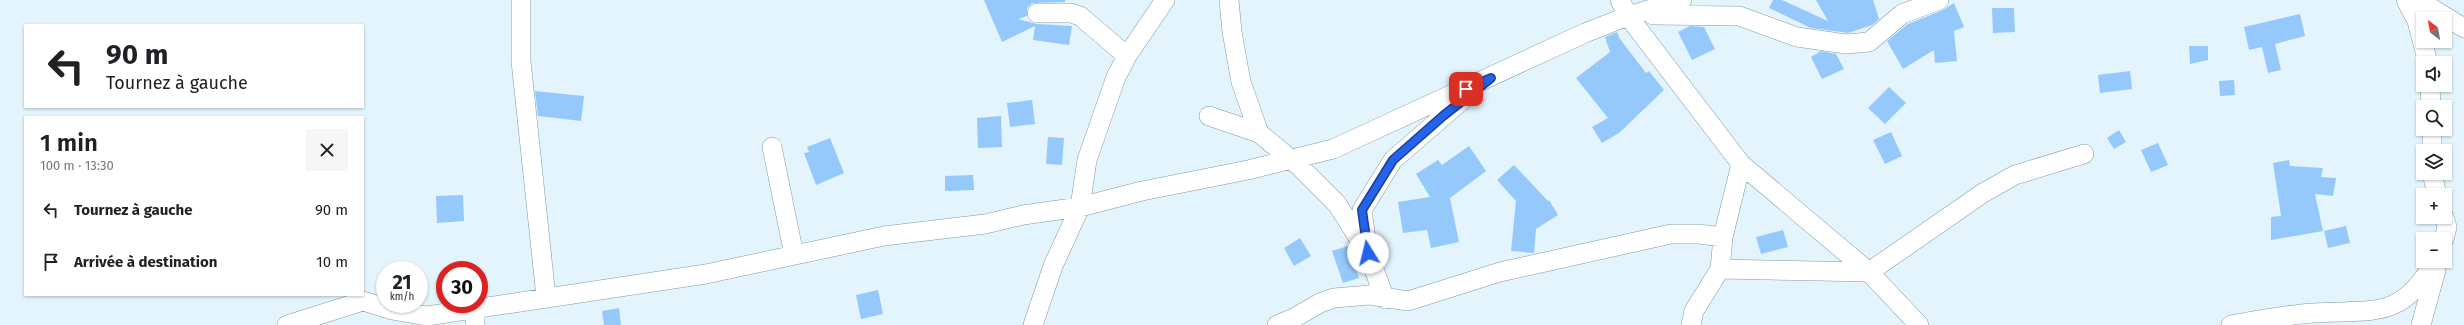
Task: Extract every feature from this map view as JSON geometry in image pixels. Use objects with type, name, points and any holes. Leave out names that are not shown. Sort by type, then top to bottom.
[{"type":"street","points":[[521,0],[521,61],[546,297]]},
{"type":"street","points":[[1033,325],[1053,266],[1080,207],[1087,160],[1116,78],[1127,56],[1164,0]]},
{"type":"street","points":[[1229,0],[1232,32],[1241,82],[1259,133]]},
{"type":"street","points":[[287,325],[363,301],[392,310],[427,316],[475,316],[546,297],[706,274],[884,236],[984,224],[1023,215],[1080,207],[1142,191],[1291,159],[1333,149],[1491,78],[1585,33],[1624,8],[1682,0]]},
{"type":"street","points":[[1624,8],[1739,16],[1797,37],[1846,44],[1869,42],[1902,14],[1939,0]]},
{"type":"street","points":[[2406,0],[2417,21],[2426,56]]},
{"type":"street","points":[[2418,0],[2464,28]]},
{"type":"street","points":[[1624,8],[1741,164],[1869,272],[1919,325]]},
{"type":"street","points":[[1037,13],[1071,13],[1080,16],[1127,56]]},
{"type":"street","points":[[1368,253],[1362,210],[1393,160],[1443,116],[1491,78]]},
{"type":"street","points":[[1208,116],[1259,133],[1291,159],[1337,204],[1368,253],[1385,299]]},
{"type":"street","points":[[772,147],[794,255]]},
{"type":"street","points":[[1720,269],[1869,272],[1983,193],[2014,175],[2084,154]]},
{"type":"street","points":[[1691,325],[1694,311],[1720,269],[1723,238],[1741,164]]},
{"type":"street","points":[[1277,325],[1320,303],[1334,298],[1370,295],[1385,299],[1408,301],[1500,272],[1671,234],[1698,234],[1723,238]]},
{"type":"street","points":[[2231,325],[2273,317],[2312,313],[2370,312],[2385,308],[2404,300],[2416,290],[2430,268]]},
{"type":"street","points":[[2421,325],[2436,268]]},
{"type":"building","points":[[984,0],[1065,0],[1065,2],[1032,3],[1027,8],[1027,16],[1018,19],[1037,24],[1072,26],[1069,45],[1033,40],[1035,26],[1002,42]]},
{"type":"building","points":[[1773,0],[1782,0],[1828,21],[1816,0],[1873,0],[1879,19],[1872,25],[1848,33],[1811,28],[1769,8]]},
{"type":"building","points":[[1954,3],[1964,27],[1954,31],[1957,61],[1935,63],[1934,50],[1903,69],[1887,41],[1908,24],[1943,10]]},
{"type":"building","points":[[1992,8],[2014,8],[2015,32],[1993,33]]},
{"type":"building","points":[[2300,14],[2305,36],[2275,44],[2281,70],[2268,73],[2262,47],[2249,50],[2244,27]]},
{"type":"building","points":[[1690,26],[1704,27],[1715,49],[1692,60],[1678,32]]},
{"type":"building","points":[[1617,32],[1620,39],[1646,73],[1649,71],[1664,90],[1619,133],[1602,143],[1592,127],[1608,118],[1576,78],[1610,52],[1605,37]]},
{"type":"building","points":[[2189,46],[2208,46],[2208,60],[2190,64]]},
{"type":"building","points":[[1821,51],[1836,54],[1844,69],[1822,79],[1811,57]]},
{"type":"building","points":[[2130,71],[2132,89],[2100,93],[2098,75]]},
{"type":"building","points":[[2234,80],[2235,95],[2220,96],[2219,81]]},
{"type":"building","points":[[1889,87],[1906,103],[1885,124],[1868,108]]},
{"type":"building","points":[[535,91],[584,96],[581,121],[538,116]]},
{"type":"building","points":[[1032,100],[1035,124],[1010,127],[1007,103]]},
{"type":"building","points":[[1001,116],[1002,147],[978,148],[977,118]]},
{"type":"building","points":[[2119,130],[2126,142],[2114,149],[2107,138]]},
{"type":"building","points":[[1891,132],[1902,156],[1885,164],[1873,140]]},
{"type":"building","points":[[1048,137],[1064,138],[1062,165],[1046,164]]},
{"type":"building","points":[[830,138],[844,173],[816,185],[804,153],[809,152],[807,147]]},
{"type":"building","points":[[2158,143],[2168,165],[2151,172],[2141,150]]},
{"type":"building","points":[[1469,146],[1486,171],[1450,198],[1459,242],[1431,248],[1427,230],[1403,233],[1398,202],[1430,197],[1416,174],[1438,160],[1442,165]]},
{"type":"building","points":[[2289,160],[2290,166],[2323,168],[2321,177],[2336,178],[2333,196],[2315,194],[2323,231],[2271,240],[2271,217],[2281,216],[2273,163]]},
{"type":"building","points":[[1514,165],[1548,201],[1549,200],[1558,215],[1536,229],[1534,253],[1511,251],[1516,201],[1497,180]]},
{"type":"building","points":[[973,175],[974,190],[945,191],[945,176]]},
{"type":"building","points":[[463,195],[464,221],[437,223],[436,196]]},
{"type":"building","points":[[2346,226],[2350,243],[2328,248],[2324,231]]},
{"type":"building","points":[[1783,230],[1788,247],[1761,254],[1756,237]]},
{"type":"building","points":[[1300,238],[1311,256],[1294,266],[1284,248]]},
{"type":"building","points":[[1348,246],[1359,278],[1343,283],[1332,251]]},
{"type":"building","points":[[878,290],[883,314],[861,319],[856,295]]},
{"type":"building","points":[[619,308],[621,325],[604,325],[602,311]]},
{"type":"route","points":[[1368,253],[1362,210],[1393,160],[1443,116],[1491,78],[1466,89]]}]
